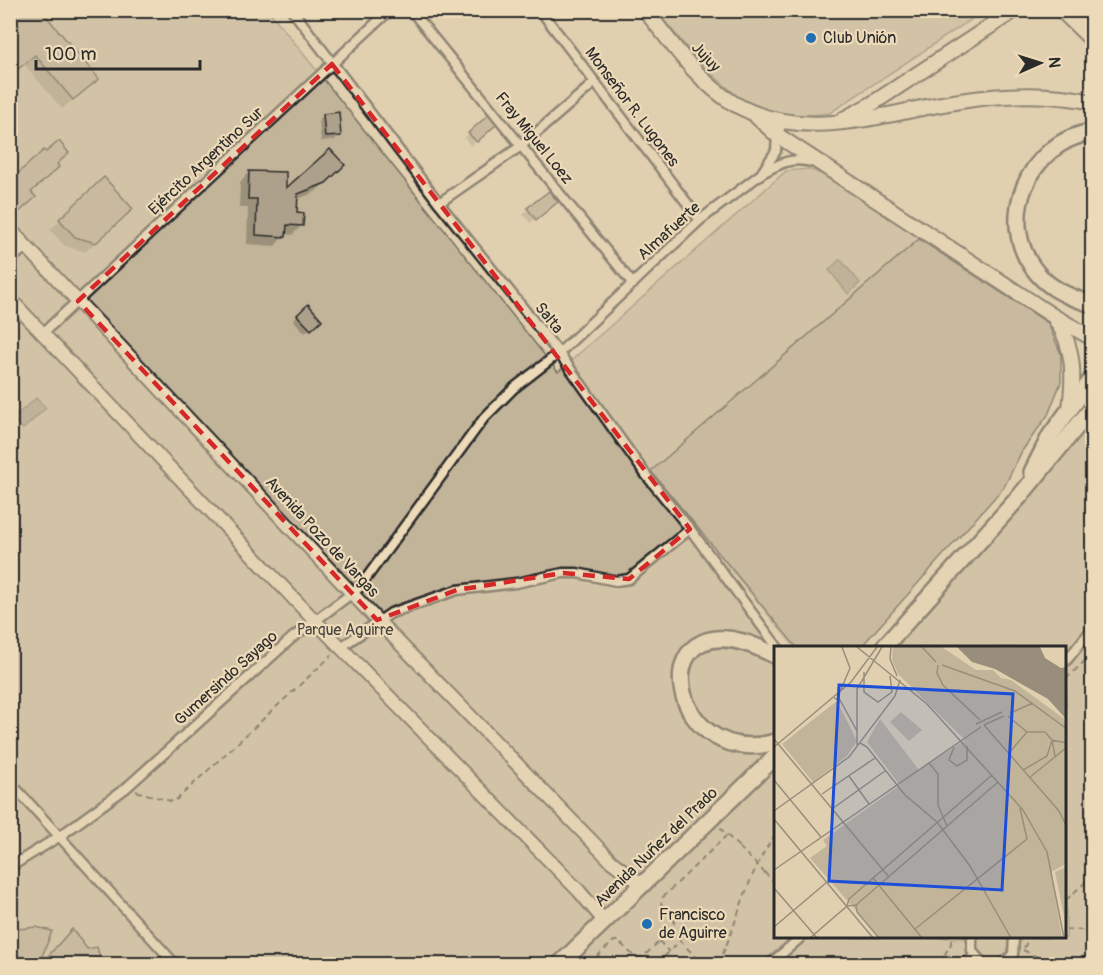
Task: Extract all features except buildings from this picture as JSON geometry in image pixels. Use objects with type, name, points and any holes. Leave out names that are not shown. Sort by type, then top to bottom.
[{"type":"highway","points":[[1069,10],[1092,22]]},
{"type":"highway","points":[[1092,132],[1067,140],[1037,163],[1026,182],[1017,222],[1023,251],[1037,274],[1056,289],[1092,304]]},
{"type":"highway","points":[[1020,496],[1050,436],[1092,379]]},
{"type":"highway","points":[[885,646],[1020,496],[1092,408]]},
{"type":"highway","points":[[774,655],[735,639],[710,639],[690,652],[683,662],[680,674],[681,687],[689,708],[704,728],[717,738],[750,747],[774,742]]},
{"type":"highway","name":"Avenida Nuñez del Prado","points":[[561,964],[774,758]]},
{"type":"main road","name":"Jujuy","points":[[645,10],[698,76],[732,102],[780,128]]},
{"type":"main road","points":[[836,123],[870,105],[1015,10]]},
{"type":"main road","points":[[1061,10],[1092,40]]},
{"type":"main road","points":[[780,128],[836,123],[995,97],[1042,95],[1092,102]]},
{"type":"main road","points":[[780,128],[825,166],[1053,316],[1092,338]]},
{"type":"main road","name":"Avenida Pozo de Vargas","points":[[10,229],[377,620],[612,862],[643,885]]},
{"type":"main road","points":[[10,299],[315,621],[579,891],[605,922]]},
{"type":"main road","points":[[1053,316],[1066,335],[1072,360],[1070,409]]},
{"type":"street","name":"Salta","points":[[292,10],[439,204],[559,354],[646,475],[690,529],[777,646]]},
{"type":"street","name":"Ejército Argentino Sur","points":[[43,333],[390,10]]},
{"type":"street","name":"Fray Miguel Loez","points":[[411,10],[633,284]]},
{"type":"street","name":"Monseñor R. Lugones","points":[[540,10],[700,220]]},
{"type":"street","points":[[439,204],[521,146],[594,83]]},
{"type":"street","name":"Almafuerte","points":[[559,354],[700,220],[761,174],[776,151],[780,128]]},
{"type":"street","points":[[761,174],[785,160],[795,159],[825,166]]},
{"type":"street","points":[[10,260],[27,246]]},
{"type":"street","name":"Gumersindo Sayago","points":[[10,867],[60,836],[126,789],[292,638],[366,580],[484,418],[514,388],[559,354]]},
{"type":"street","points":[[341,647],[377,620],[424,600],[471,587],[516,583],[563,573],[577,573],[616,581],[629,579],[690,529]]},
{"type":"street","points":[[1067,659],[1092,628]]},
{"type":"street","points":[[10,782],[175,964]]},
{"type":"street","points":[[770,964],[799,939]]},
{"type":"street","points":[[972,939],[974,956],[983,964]]},
{"type":"street","points":[[1002,964],[1013,954],[1014,939]]},
{"type":"street","points":[[965,964],[974,956]]},
{"type":"path","points":[[126,789],[174,802],[341,647]]},
{"type":"path","points":[[1067,678],[1092,654]]},
{"type":"path","points":[[711,819],[774,882]]},
{"type":"path","points":[[589,964],[611,941],[618,941],[638,957],[643,957],[674,927],[674,917],[661,904],[663,897],[727,835]]},
{"type":"path","points":[[718,964],[749,878],[761,854],[774,837]]},
{"type":"path","points":[[1067,898],[1092,876]]},
{"type":"path","points":[[1067,930],[1092,930]]},
{"type":"path","points":[[939,964],[951,944],[951,939]]},
{"type":"path","points":[[1028,939],[1023,950],[1051,964]]},
{"type":"path","points":[[659,941],[669,952]]},
{"type":"path","points":[[661,964],[658,962],[680,941],[703,964]]},
{"type":"highlighted area","points":[[332,64],[690,529],[629,579],[563,573],[457,590],[377,620],[78,301]]},
{"type":"green space","name":"Parque Aguirre","points":[[11,11],[269,11],[558,372],[786,171],[809,169],[833,179],[922,237],[646,475],[774,650],[774,939],[1067,939],[1067,646],[895,646],[1092,418],[1092,964],[11,964]]},
{"type":"green space","name":"Club Unión","points":[[656,11],[984,11],[830,113],[790,117],[745,103],[703,66]]},
{"type":"shaded area","points":[[840,259],[860,283],[848,294],[829,270]]},
{"type":"shaded area","points":[[36,398],[46,408],[23,429],[12,419]]},
{"type":"place","name":"Club Unión","points":[[811,38]]},
{"type":"place","name":"Francisco de Aguirre","points":[[647,924]]}]
